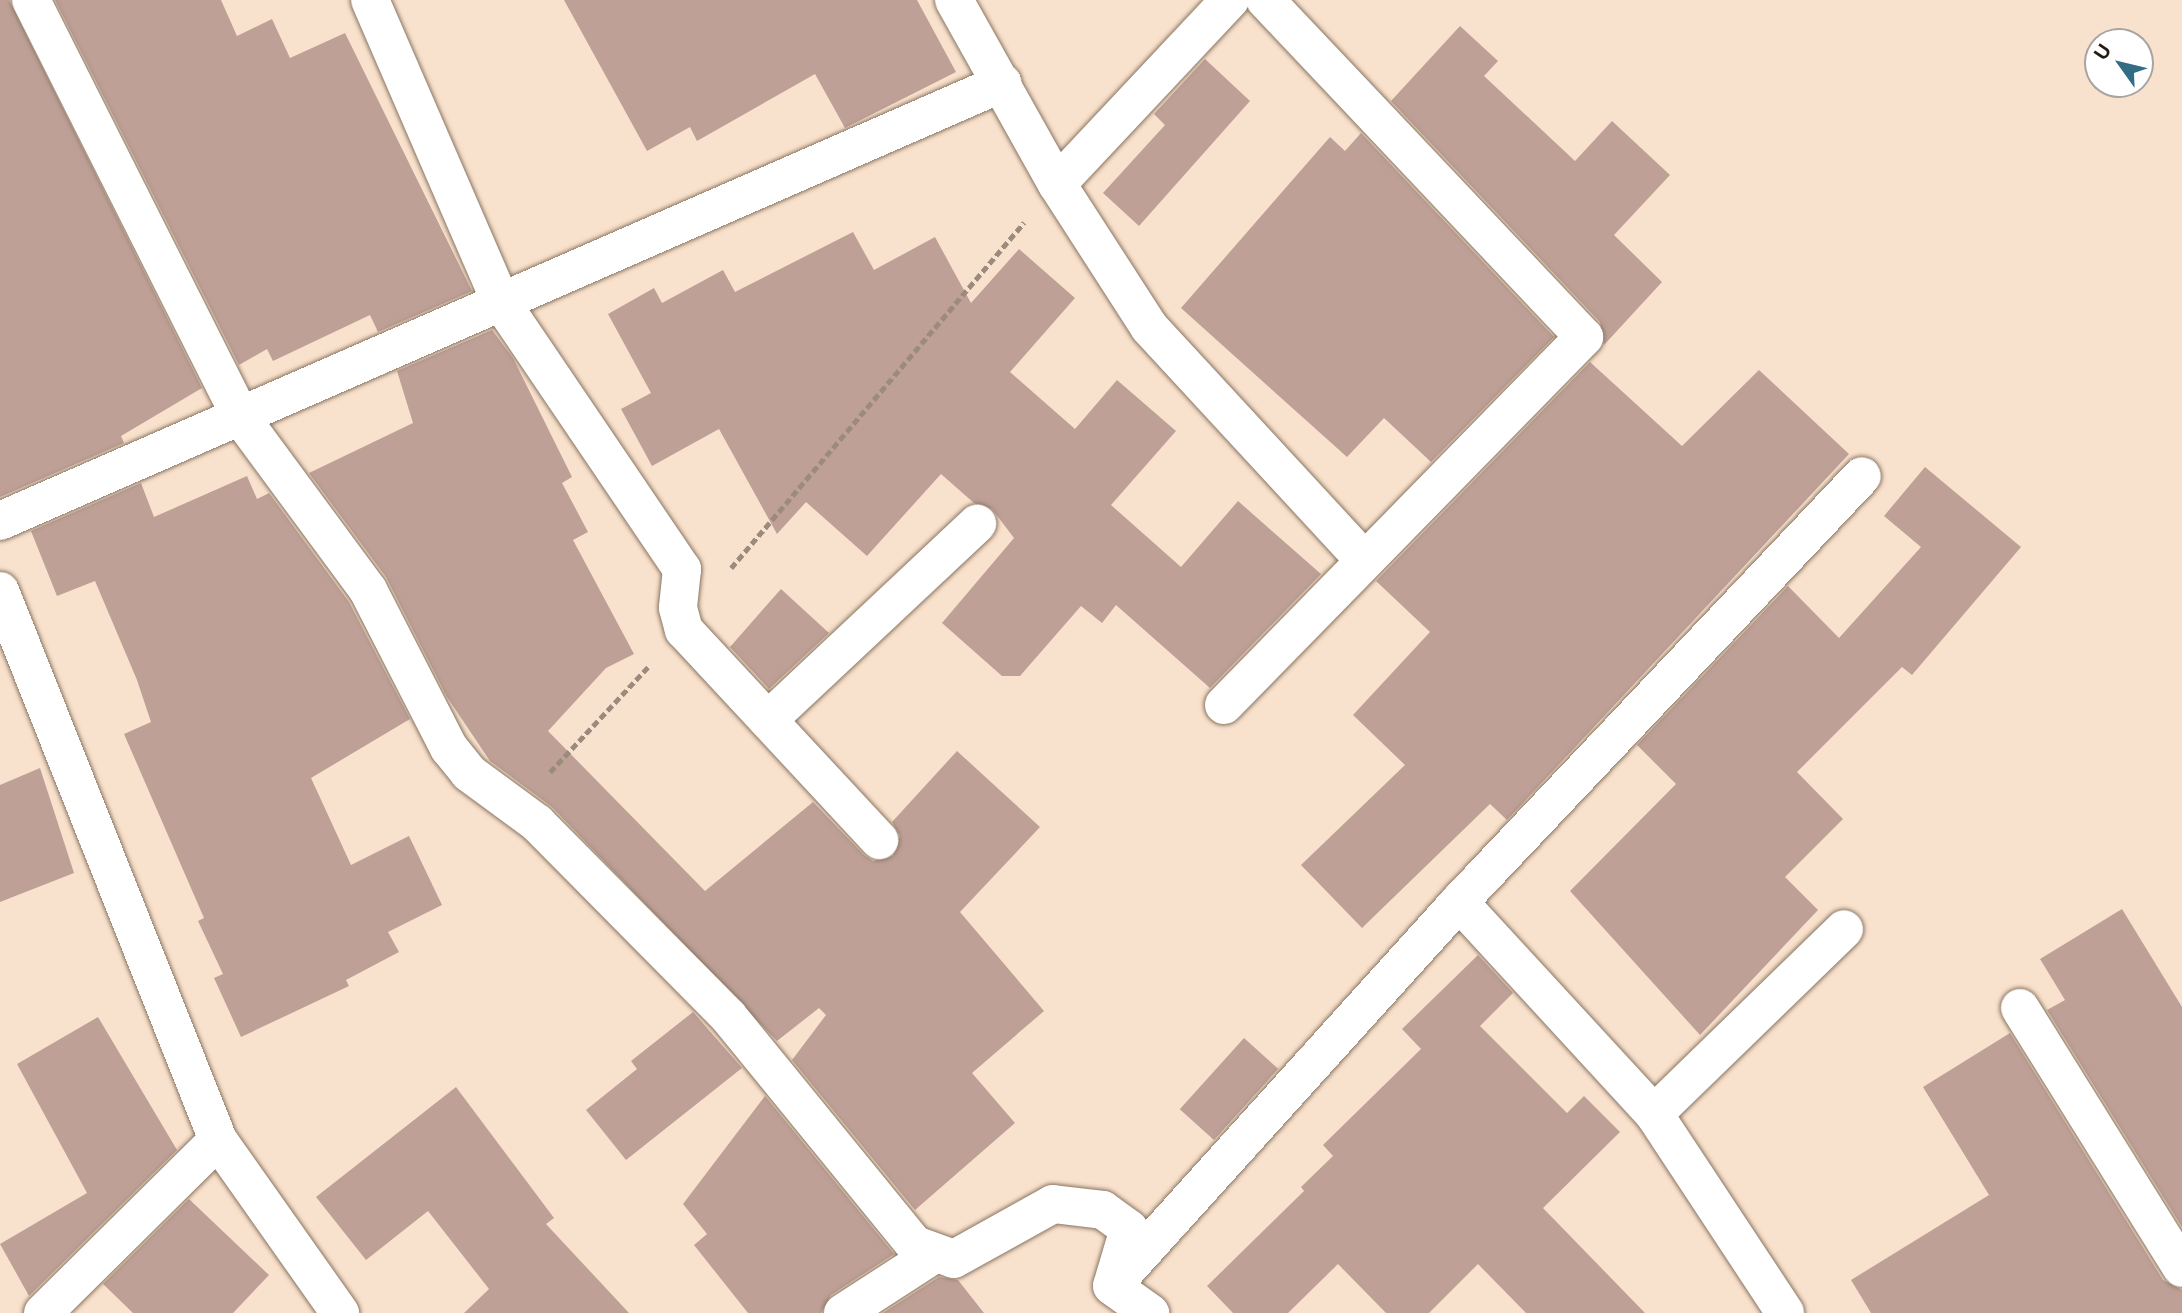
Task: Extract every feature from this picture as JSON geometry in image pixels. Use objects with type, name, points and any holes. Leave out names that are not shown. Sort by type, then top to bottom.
[{"type":"street","points":[[32,0],[242,418],[368,590],[449,748],[481,785],[515,808],[728,1016],[893,1221],[931,1256],[954,1259],[1042,1209],[1078,1204],[1103,1210],[1129,1229],[1112,1286]]},
{"type":"street","points":[[370,0],[501,302],[682,569],[682,626],[880,840]]},
{"type":"street","points":[[954,0],[1057,184],[1149,327],[1365,561]]},
{"type":"street","points":[[1057,184],[1230,0]]},
{"type":"street","points":[[1224,705],[1584,337],[1265,0]]},
{"type":"street","points":[[0,521],[242,418],[1002,83]]},
{"type":"street","points":[[1112,1286],[1459,902],[1862,476]]},
{"type":"street","points":[[768,720],[977,524]]},
{"type":"street","points":[[0,591],[218,1140],[340,1313]]},
{"type":"street","points":[[1459,902],[1654,1114],[1785,1313]]},
{"type":"street","points":[[1654,1114],[1844,929]]},
{"type":"street","points":[[2020,1009],[2182,1268]]},
{"type":"street","points":[[43,1313],[218,1140]]},
{"type":"street","points":[[843,1313],[931,1256]]},
{"type":"street","points":[[1112,1286],[1150,1313]]},
{"type":"path","points":[[515,808],[682,626],[1057,184]]},
{"type":"building","points":[[0,0],[9,0],[202,388],[121,436],[124,443],[0,497]]},
{"type":"building","points":[[55,0],[221,0],[237,36],[272,19],[290,58],[345,33],[472,291],[378,332],[370,315],[273,361],[267,349],[239,365]]},
{"type":"building","points":[[564,0],[917,0],[956,72],[845,128],[815,74],[697,141],[690,127],[647,151]]},
{"type":"building","points":[[1460,26],[1498,61],[1484,76],[1575,161],[1612,121],[1670,175],[1614,235],[1662,282],[1604,345],[1600,322],[1391,101]]},
{"type":"building","points":[[1205,59],[1250,101],[1139,226],[1103,193],[1165,125],[1154,114]]},
{"type":"building","points":[[1361,133],[1554,337],[1431,462],[1384,418],[1347,457],[1181,308],[1330,137],[1345,151]]},
{"type":"building","points":[[853,232],[874,270],[935,237],[971,303],[1019,249],[1075,298],[1010,372],[1075,429],[1117,380],[1176,431],[1111,505],[1181,567],[1238,501],[1321,574],[1210,688],[1116,605],[1102,623],[1081,606],[1020,676],[1002,676],[942,623],[1014,538],[992,509],[974,503],[941,474],[867,556],[806,502],[777,534],[719,429],[652,466],[621,409],[651,393],[608,314],[654,288],[662,303],[723,270],[735,292]]},
{"type":"building","points":[[492,330],[513,358],[572,477],[562,483],[588,532],[573,540],[634,654],[606,668],[548,731],[705,891],[813,802],[864,855],[873,861],[893,856],[900,836],[892,822],[957,751],[1040,827],[960,912],[1044,1011],[972,1073],[1015,1123],[915,1210],[792,1060],[826,1015],[819,1008],[777,1041],[552,807],[490,761],[447,697],[386,577],[309,473],[413,423],[397,371]]},
{"type":"building","points":[[1590,362],[1682,446],[1759,370],[1849,454],[1507,820],[1490,804],[1362,928],[1301,865],[1405,765],[1353,715],[1430,632],[1376,581]]},
{"type":"building","points":[[1925,467],[2021,547],[1912,675],[1902,667],[1797,772],[1843,819],[1785,877],[1818,910],[1700,1035],[1570,891],[1676,784],[1637,745],[1788,586],[1839,638],[1921,547],[1884,516]]},
{"type":"building","points":[[247,476],[257,499],[269,493],[349,602],[410,719],[311,778],[351,865],[409,836],[442,905],[388,932],[399,952],[346,980],[349,986],[241,1037],[214,978],[223,974],[198,921],[204,918],[124,734],[151,722],[137,680],[95,581],[57,596],[31,531],[141,483],[154,517]]},
{"type":"building","points":[[781,589],[829,633],[769,689],[730,647]]},
{"type":"building","points":[[40,768],[74,873],[0,902],[0,785]]},
{"type":"building","points":[[2122,909],[2182,1007],[2182,1227],[2047,1010],[2065,1000],[2040,959]]},
{"type":"building","points":[[1478,955],[1513,993],[1480,1026],[1567,1113],[1584,1096],[1620,1132],[1543,1208],[1645,1313],[1526,1313],[1478,1264],[1429,1313],[1386,1313],[1338,1264],[1288,1313],[1233,1313],[1207,1286],[1304,1191],[1301,1187],[1333,1156],[1323,1145],[1421,1049],[1402,1029]]},
{"type":"building","points":[[693,1012],[742,1068],[626,1160],[586,1110],[637,1069],[631,1061]]},
{"type":"building","points":[[98,1017],[177,1150],[29,1296],[0,1244],[87,1193],[17,1064]]},
{"type":"building","points":[[2010,1033],[2163,1280],[2182,1290],[2182,1313],[1871,1313],[1851,1280],[1989,1195],[1923,1087]]},
{"type":"building","points":[[1244,1038],[1278,1069],[1214,1140],[1180,1109]]},
{"type":"building","points":[[456,1087],[554,1218],[546,1224],[629,1313],[464,1313],[489,1289],[428,1211],[366,1260],[316,1197]]},
{"type":"building","points":[[765,1096],[894,1254],[831,1295],[821,1313],[748,1313],[694,1245],[707,1234],[683,1204]]},
{"type":"building","points":[[189,1199],[269,1275],[233,1313],[133,1313],[103,1284]]},
{"type":"building","points":[[939,1277],[958,1280],[984,1313],[883,1313]]}]
